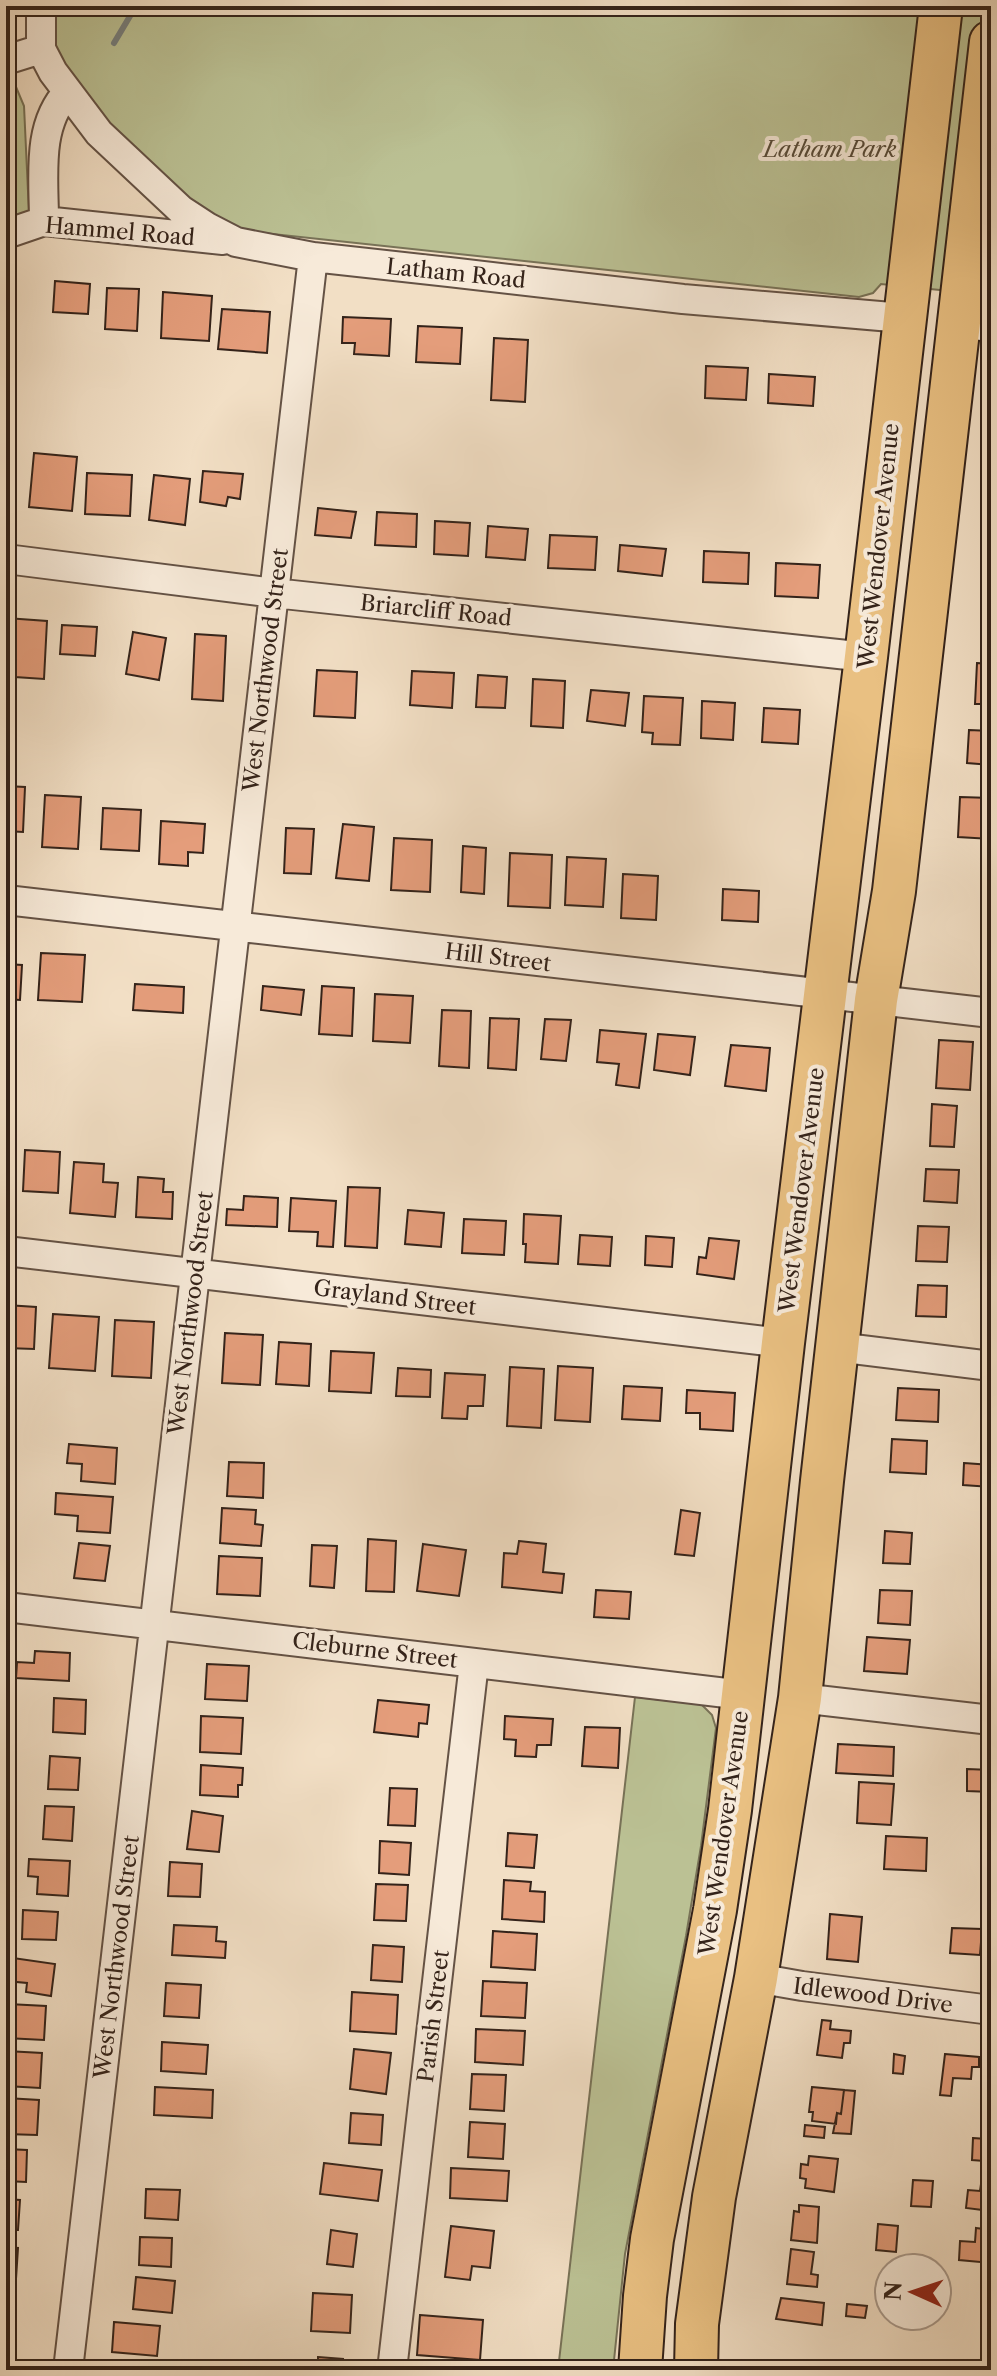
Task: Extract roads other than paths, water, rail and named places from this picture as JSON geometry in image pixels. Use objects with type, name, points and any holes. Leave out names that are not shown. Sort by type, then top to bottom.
[{"type":"highway","name":"West Wendover Avenue","points":[[640,2370],[652,2239],[715,1910],[730,1810],[941,6]]},
{"type":"highway","points":[[696,2370],[697,2324],[714,2197],[756,1978],[800,1698],[876,1000],[974,325],[991,42]]},
{"type":"highway","points":[[783,1343],[803,1353],[808,1367],[808,1398],[822,1481]]},
{"type":"street","points":[[6,60],[41,49],[41,6]]},
{"type":"street","name":"Latham Road","points":[[41,49],[53,72],[99,133],[181,210],[236,242],[313,257],[683,299],[903,318]]},
{"type":"street","points":[[44,221],[44,153],[48,124],[56,103],[68,92]]},
{"type":"street","name":"Hammel Road","points":[[6,234],[44,221],[236,242]]},
{"type":"street","name":"West Northwood Street","points":[[68,2370],[313,257]]},
{"type":"street","name":"Briarcliff Road","points":[[6,559],[274,593],[866,657]]},
{"type":"street","name":"Hill Street","points":[[6,900],[991,1013]]},
{"type":"street","name":"Grayland Street","points":[[6,1251],[783,1343]]},
{"type":"street","points":[[837,1347],[991,1366]]},
{"type":"street","name":"Cleburne Street","points":[[6,1607],[743,1695]]},
{"type":"street","name":"Parish Street","points":[[392,2370],[474,1663]]},
{"type":"street","points":[[800,1698],[991,1720]]},
{"type":"street","name":"Idlewood Drive","points":[[756,1978],[991,2010]]},
{"type":"waterway","points":[[114,43],[136,6]]},
{"type":"park label","name":"Latham Park","points":[[830,149]]}]
